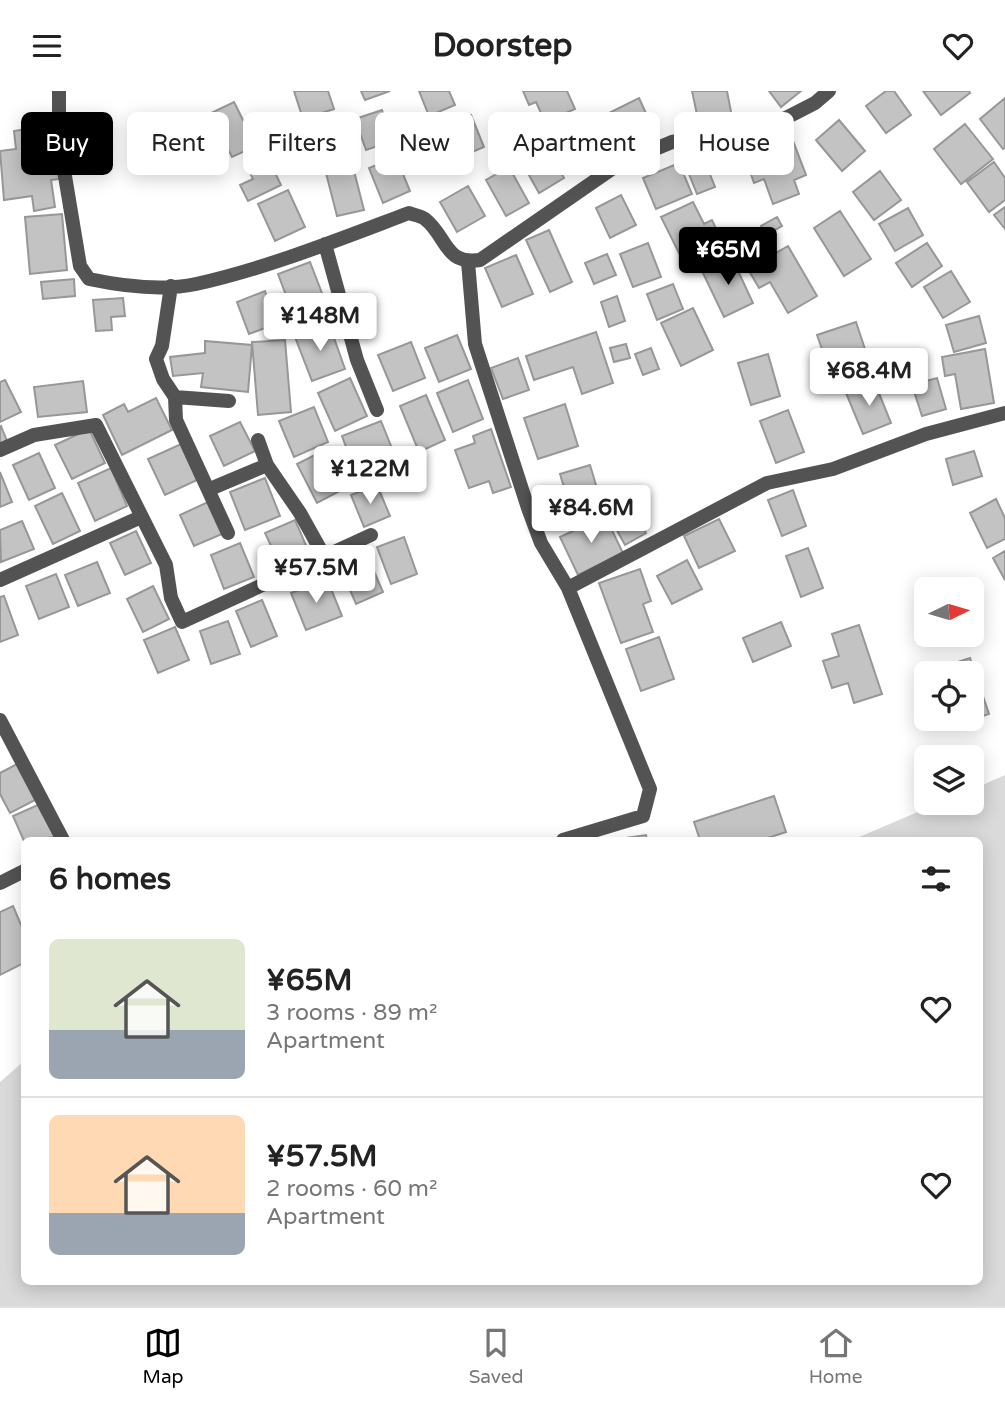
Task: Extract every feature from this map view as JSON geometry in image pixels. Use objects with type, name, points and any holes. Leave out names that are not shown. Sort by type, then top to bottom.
[{"type":"street","points":[[59,91],[59,140],[80,265],[89,279],[171,286],[195,284],[325,244],[410,212],[426,220],[452,254],[468,262],[480,260],[619,164],[671,142],[776,123],[815,103],[829,91]]},
{"type":"street","points":[[325,244],[357,360],[377,410]]},
{"type":"street","points":[[468,262],[475,344],[482,374],[541,543],[568,588],[650,789],[643,816],[573,837]]},
{"type":"street","points":[[171,286],[162,346],[156,359],[163,379],[175,397],[176,420],[228,533]]},
{"type":"street","points":[[175,397],[229,401]]},
{"type":"street","points":[[568,588],[767,483],[834,469],[926,434],[1005,413]]},
{"type":"street","points":[[0,450],[34,435],[96,425],[166,565],[171,598],[182,622],[371,535]]},
{"type":"street","points":[[257,440],[267,465],[300,513],[324,556]]},
{"type":"street","points":[[210,489],[267,465]]},
{"type":"street","points":[[0,580],[142,517]]},
{"type":"street","points":[[0,720],[6,743],[61,837]]},
{"type":"street","points":[[0,883],[21,872]]},
{"type":"shaded area","points":[[1005,775],[1005,1306],[0,1306],[0,1082],[21,1064],[21,1285],[983,1285],[983,837],[859,837],[914,814],[984,815],[984,784]]},
{"type":"building","points":[[294,91],[328,91],[334,109],[325,112],[301,112]]},
{"type":"building","points":[[361,91],[390,91],[365,100]]},
{"type":"building","points":[[419,91],[449,91],[455,105],[438,112],[427,112]]},
{"type":"building","points":[[523,91],[567,91],[575,109],[568,112],[540,112],[536,102],[529,105]]},
{"type":"building","points":[[692,91],[727,91],[731,112],[696,112]]},
{"type":"building","points":[[769,91],[801,91],[781,107]]},
{"type":"building","points":[[886,91],[894,91],[911,115],[886,133],[866,106]]},
{"type":"building","points":[[923,91],[969,91],[970,93],[941,115]]},
{"type":"building","points":[[639,98],[645,112],[611,112]]},
{"type":"building","points":[[1005,98],[1005,148],[1003,149],[980,119]]},
{"type":"building","points":[[234,102],[243,120],[243,152],[232,157],[229,151],[229,112],[213,112]]},
{"type":"building","points":[[375,112],[375,147],[366,150],[361,136],[361,117]]},
{"type":"building","points":[[839,120],[865,151],[842,171],[816,140]]},
{"type":"building","points":[[474,122],[484,147],[474,151]]},
{"type":"building","points":[[965,124],[993,159],[961,184],[934,149]]},
{"type":"building","points":[[21,130],[21,175],[58,175],[59,179],[51,180],[55,207],[34,211],[32,196],[4,200],[0,151],[16,149],[14,131]]},
{"type":"building","points":[[794,143],[806,175],[794,180],[799,194],[773,204],[764,179],[754,183],[751,175],[794,175]]},
{"type":"building","points":[[994,162],[1005,178],[1005,200],[989,212],[967,182]]},
{"type":"building","points":[[674,165],[674,175],[684,175],[692,194],[656,209],[643,178],[660,175],[660,171]]},
{"type":"building","points":[[375,166],[375,175],[403,175],[410,191],[383,203],[369,168]]},
{"type":"building","points":[[880,171],[901,200],[874,220],[853,192]]},
{"type":"building","points":[[251,175],[276,175],[281,185],[248,201],[240,185],[253,179]]},
{"type":"building","points":[[327,175],[355,175],[364,210],[337,216]]},
{"type":"building","points":[[495,175],[513,175],[529,203],[506,216],[486,180]]},
{"type":"building","points":[[529,175],[562,175],[564,178],[539,193]]},
{"type":"building","points":[[689,175],[710,175],[715,187],[697,194]]},
{"type":"building","points":[[468,186],[485,216],[457,232],[440,202]]},
{"type":"building","points":[[288,190],[305,227],[275,241],[258,204]]},
{"type":"building","points":[[621,195],[636,225],[610,238],[596,208]]},
{"type":"building","points":[[693,202],[704,224],[712,220],[721,239],[682,259],[661,217]]},
{"type":"building","points":[[1005,207],[1005,229],[994,215]]},
{"type":"building","points":[[908,208],[923,235],[895,251],[879,224]]},
{"type":"building","points":[[840,211],[871,259],[844,276],[814,228]]},
{"type":"building","points":[[62,214],[67,270],[30,274],[25,217]]},
{"type":"building","points":[[777,217],[782,226],[766,235],[761,226]]},
{"type":"building","points":[[549,230],[572,282],[550,292],[526,240]]},
{"type":"building","points":[[648,243],[661,277],[633,287],[620,254]]},
{"type":"building","points":[[927,243],[942,266],[912,287],[896,263]]},
{"type":"building","points":[[788,246],[817,296],[788,313],[770,282],[759,288],[748,269]]},
{"type":"building","points":[[607,254],[616,275],[594,284],[585,263]]},
{"type":"building","points":[[516,255],[533,294],[502,307],[485,268]]},
{"type":"building","points":[[732,258],[753,303],[724,317],[702,271]]},
{"type":"building","points":[[310,262],[330,314],[298,327],[278,274]]},
{"type":"building","points":[[951,271],[970,302],[943,318],[924,287]]},
{"type":"building","points":[[74,279],[75,296],[43,299],[41,282]]},
{"type":"building","points":[[673,284],[683,309],[657,320],[647,294]]},
{"type":"building","points":[[265,291],[276,324],[249,334],[237,302]]},
{"type":"building","points":[[617,296],[625,321],[609,327],[601,302]]},
{"type":"building","points":[[123,298],[125,316],[111,317],[112,330],[96,331],[93,300]]},
{"type":"building","points":[[693,308],[713,350],[681,366],[661,323]]},
{"type":"building","points":[[979,316],[986,343],[954,352],[946,325]]},
{"type":"building","points":[[856,322],[873,373],[835,386],[817,335]]},
{"type":"building","points":[[329,324],[345,369],[312,381],[295,337]]},
{"type":"building","points":[[596,332],[613,383],[582,394],[573,367],[534,380],[526,356]]},
{"type":"building","points":[[457,335],[471,369],[439,382],[425,348]]},
{"type":"building","points":[[285,340],[291,412],[258,415],[252,342]]},
{"type":"building","points":[[205,341],[252,345],[248,392],[201,387],[203,373],[173,376],[170,357],[205,353]]},
{"type":"building","points":[[411,342],[425,378],[393,391],[378,355]]},
{"type":"building","points":[[626,344],[630,358],[614,362],[610,348]]},
{"type":"building","points":[[651,348],[659,369],[643,375],[635,354]]},
{"type":"building","points":[[985,349],[994,403],[961,409],[955,374],[945,376],[942,357]]},
{"type":"building","points":[[768,354],[780,396],[751,405],[738,363]]},
{"type":"building","points":[[518,358],[529,390],[503,399],[491,368]]},
{"type":"building","points":[[350,378],[367,416],[335,431],[318,393]]},
{"type":"building","points":[[937,378],[946,409],[922,416],[912,385]]},
{"type":"building","points":[[5,380],[21,412],[0,422],[0,382]]},
{"type":"building","points":[[468,380],[483,419],[453,432],[437,393]]},
{"type":"building","points":[[83,381],[87,412],[38,417],[34,387]]},
{"type":"building","points":[[874,381],[891,423],[863,434],[846,393]]},
{"type":"building","points":[[426,395],[445,440],[419,452],[400,406]]},
{"type":"building","points":[[156,398],[172,430],[122,455],[103,415],[124,404],[128,412]]},
{"type":"building","points":[[565,404],[578,446],[538,459],[524,418]]},
{"type":"building","points":[[314,407],[328,442],[294,457],[279,421]]},
{"type":"building","points":[[788,410],[804,452],[776,463],[760,421]]},
{"type":"building","points":[[381,421],[397,461],[357,477],[342,436]]},
{"type":"building","points":[[240,422],[255,451],[224,466],[210,436]]},
{"type":"building","points":[[0,427],[7,441],[0,444]]},
{"type":"building","points":[[89,429],[105,463],[72,479],[55,445]]},
{"type":"building","points":[[491,429],[511,487],[493,493],[489,481],[469,488],[455,450],[475,443],[473,436]]},
{"type":"building","points":[[181,444],[197,480],[165,495],[148,459]]},
{"type":"building","points":[[329,448],[349,486],[317,503],[297,464]]},
{"type":"building","points":[[974,451],[982,476],[953,485],[946,459]]},
{"type":"building","points":[[39,453],[55,488],[29,500],[13,465]]},
{"type":"building","points":[[590,465],[602,505],[572,514],[560,474]]},
{"type":"building","points":[[111,468],[127,506],[95,521],[78,483]]},
{"type":"building","points":[[0,472],[12,502],[0,507]]},
{"type":"building","points":[[265,478],[280,516],[245,530],[230,492]]},
{"type":"building","points":[[377,485],[390,516],[364,527],[351,495]]},
{"type":"building","points":[[793,490],[806,526],[782,536],[768,500]]},
{"type":"building","points":[[62,493],[80,531],[53,544],[35,506]]},
{"type":"building","points":[[996,499],[1005,518],[1005,539],[987,548],[970,513]]},
{"type":"building","points":[[208,502],[222,534],[194,546],[180,515]]},
{"type":"building","points":[[635,512],[646,533],[625,545],[614,525]]},
{"type":"building","points":[[605,516],[623,553],[578,575],[560,537]]},
{"type":"building","points":[[719,519],[735,551],[699,568],[684,536]]},
{"type":"building","points":[[295,520],[308,550],[279,563],[265,533]]},
{"type":"building","points":[[22,521],[34,549],[1,562],[0,530]]},
{"type":"building","points":[[136,531],[151,563],[125,575],[110,543]]},
{"type":"building","points":[[404,537],[417,574],[391,584],[377,547]]},
{"type":"building","points":[[240,543],[254,577],[224,589],[211,555]]},
{"type":"building","points":[[808,548],[823,588],[801,597],[786,556]]},
{"type":"building","points":[[1005,551],[1005,580],[993,558]]},
{"type":"building","points":[[366,553],[383,592],[356,604],[339,564]]},
{"type":"building","points":[[687,560],[702,589],[672,604],[657,576]]},
{"type":"building","points":[[97,562],[110,593],[78,606],[65,575]]},
{"type":"building","points":[[640,569],[651,601],[643,604],[653,632],[621,643],[599,583]]},
{"type":"building","points":[[56,574],[69,607],[39,619],[26,586]]},
{"type":"building","points":[[327,579],[342,616],[306,630],[291,593]]},
{"type":"building","points":[[153,586],[169,619],[143,632],[127,599]]},
{"type":"building","points":[[4,596],[18,635],[0,642],[0,597]]},
{"type":"building","points":[[262,600],[277,636],[251,647],[236,611]]},
{"type":"building","points":[[228,621],[240,654],[211,664],[200,631]]},
{"type":"building","points":[[781,622],[791,646],[753,662],[743,638]]},
{"type":"building","points":[[859,625],[882,694],[854,703],[848,683],[832,688],[823,661],[839,656],[832,634]]},
{"type":"building","points":[[175,627],[189,660],[158,673],[144,640]]},
{"type":"building","points":[[659,637],[674,679],[641,691],[626,649]]},
{"type":"building","points":[[984,699],[989,714],[984,716]]},
{"type":"building","points":[[19,763],[37,799],[10,813],[0,794],[0,773]]},
{"type":"building","points":[[774,796],[786,832],[770,837],[699,837],[694,822]]},
{"type":"building","points":[[40,804],[55,837],[22,837],[13,816]]},
{"type":"building","points":[[13,906],[21,925],[21,964],[0,975],[0,912]]}]
